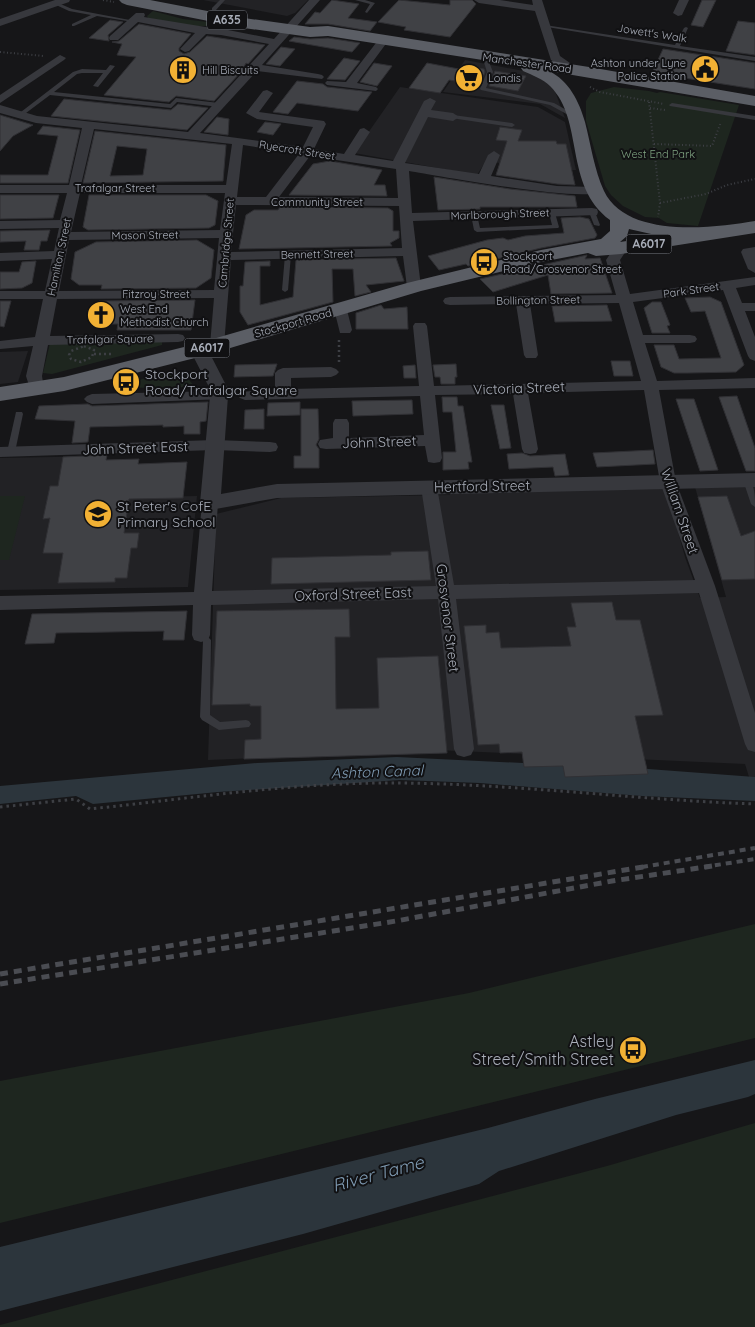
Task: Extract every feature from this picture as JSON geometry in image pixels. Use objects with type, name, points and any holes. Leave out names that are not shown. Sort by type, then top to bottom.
[{"type":"highway","name":"Manchester Road","points":[[127,0],[173,5],[218,4],[310,32],[328,31],[490,58],[549,61],[574,70],[755,101]]},
{"type":"highway","name":"Manchester Road","points":[[173,5],[244,23],[290,26]]},
{"type":"highway","name":"A635","points":[[490,58],[540,72],[556,81],[572,108],[594,191],[603,206],[619,218],[656,230],[714,233]]},
{"type":"highway","name":"A635","points":[[586,85],[605,81],[664,86]]},
{"type":"highway","points":[[572,108],[574,92],[586,85]]},
{"type":"highway","name":"Stockport Road","points":[[0,394],[64,384],[208,347],[414,287],[540,256],[608,243],[620,232],[619,218]]},
{"type":"highway","name":"Stockport Road","points":[[584,249],[621,248],[755,227]]},
{"type":"street","points":[[157,0],[173,5]]},
{"type":"street","points":[[192,135],[254,67],[274,42],[315,0]]},
{"type":"street","points":[[479,0],[539,4],[547,26],[549,61]]},
{"type":"street","points":[[669,0],[683,1],[678,13]]},
{"type":"street","points":[[0,23],[61,2]]},
{"type":"street","points":[[114,38],[136,19]]},
{"type":"street","name":"Manchester Road","points":[[136,19],[274,42]]},
{"type":"street","name":"Manchester Road","points":[[222,32],[223,28],[228,25],[244,23]]},
{"type":"street","points":[[185,49],[204,31]]},
{"type":"street","points":[[349,86],[383,41]]},
{"type":"street","points":[[0,100],[60,58]]},
{"type":"street","points":[[254,67],[318,77]]},
{"type":"street","points":[[331,83],[372,89]]},
{"type":"street","points":[[267,93],[252,113],[320,124],[307,152],[269,202]]},
{"type":"street","points":[[414,287],[409,252],[406,202],[400,166],[430,101]]},
{"type":"street","name":"Ryecroft Street","points":[[0,109],[36,119],[192,135],[550,189],[594,191]]},
{"type":"street","points":[[425,113],[453,117]]},
{"type":"street","name":"Hamilton Street","points":[[36,389],[34,376],[89,125]]},
{"type":"street","points":[[347,158],[364,132]]},
{"type":"street","name":"Cambridge Street","points":[[208,347],[222,294],[230,195],[238,141]]},
{"type":"street","points":[[483,179],[494,155]]},
{"type":"street","name":"Trafalgar Street","points":[[0,189],[75,188],[230,195]]},
{"type":"street","name":"Community Street","points":[[230,195],[269,202],[406,202]]},
{"type":"street","name":"Marlborough Street","points":[[407,217],[592,212]]},
{"type":"street","points":[[0,225],[65,230]]},
{"type":"street","name":"Mason Street","points":[[65,230],[226,234]]},
{"type":"street","name":"William Street","points":[[621,248],[613,260],[650,384],[668,482],[706,586],[755,744]]},
{"type":"street","points":[[755,251],[748,252],[755,269]]},
{"type":"street","name":"Bennett Street","points":[[225,256],[409,252]]},
{"type":"street","points":[[0,257],[59,255]]},
{"type":"street","name":"Park Street","points":[[626,299],[755,281]]},
{"type":"street","points":[[728,285],[755,356]]},
{"type":"street","name":"Fitzroy Street","points":[[0,296],[52,294],[222,294]]},
{"type":"street","name":"Bollington Street","points":[[450,301],[626,299]]},
{"type":"street","points":[[522,300],[532,355]]},
{"type":"street","points":[[736,307],[755,307]]},
{"type":"street","points":[[341,309],[345,330]]},
{"type":"street","points":[[420,326],[434,458]]},
{"type":"street","name":"Trafalgar Square","points":[[0,346],[42,340],[178,338]]},
{"type":"street","points":[[638,339],[690,339]]},
{"type":"street","points":[[201,634],[202,599],[219,396],[208,347]]},
{"type":"street","points":[[283,394],[283,373],[335,372],[341,408],[334,444]]},
{"type":"street","name":"Victoria Street","points":[[245,395],[283,394],[341,408],[426,391],[650,384],[755,383]]},
{"type":"street","points":[[520,388],[530,449]]},
{"type":"street","points":[[92,399],[219,396]]},
{"type":"street","name":"John Street","points":[[334,444],[432,440]]},
{"type":"street","name":"John Street East","points":[[5,452],[215,445],[270,447]]},
{"type":"street","name":"Hertford Street","points":[[210,503],[277,491],[751,480]]},
{"type":"street","name":"Grosvenor Street","points":[[429,487],[446,592],[464,749]]},
{"type":"street","name":"Oxford Street East","points":[[0,604],[706,586]]},
{"type":"lane","points":[[357,0],[373,3],[367,12]]},
{"type":"lane","points":[[61,2],[71,10],[95,15],[136,19]]},
{"type":"lane","points":[[74,25],[95,15]]},
{"type":"lane","name":"Jowett's Walk","points":[[547,26],[755,59]]},
{"type":"lane","points":[[678,47],[686,28]]},
{"type":"lane","points":[[642,42],[645,34]]},
{"type":"lane","points":[[490,58],[490,72],[483,89],[572,108]]},
{"type":"lane","points":[[96,86],[112,66]]},
{"type":"lane","points":[[20,114],[78,72],[106,72]]},
{"type":"lane","points":[[48,93],[171,106],[176,100],[219,106]]},
{"type":"lane","points":[[710,111],[718,95]]},
{"type":"lane","points":[[672,105],[755,118]]},
{"type":"lane","points":[[453,117],[512,125]]},
{"type":"lane","points":[[592,212],[597,225]]},
{"type":"lane","points":[[285,290],[288,255]]},
{"type":"lane","points":[[5,452],[18,414]]},
{"type":"lane","points":[[751,480],[755,504]]},
{"type":"lane","points":[[201,634],[207,640],[205,717],[219,726],[246,724]]},
{"type":"path","points":[[0,52],[60,58]]},
{"type":"path","points":[[586,85],[600,92],[672,105]]},
{"type":"path","points":[[649,102],[660,204],[656,230]]},
{"type":"path","points":[[654,144],[712,146],[725,113]]},
{"type":"path","points":[[660,204],[706,194],[727,185],[755,179]]},
{"type":"path","points":[[335,372],[339,330],[345,330]]},
{"type":"path","points":[[84,346],[91,348],[94,355],[86,361],[74,360],[70,357],[70,353],[75,348],[84,346]]},
{"type":"path","points":[[0,807],[76,799],[90,809],[281,790],[401,783],[755,804]]},
{"type":"shaded area","points":[[203,0],[308,0],[295,13],[287,16]]},
{"type":"shaded area","points":[[465,60],[529,72],[553,86],[565,118],[540,104],[443,92]]},
{"type":"shaded area","points":[[400,87],[538,107],[565,122],[576,170],[548,170],[486,161],[477,175],[354,153]]},
{"type":"shaded area","points":[[28,351],[18,382],[0,384],[0,352]]},
{"type":"shaded area","name":"St Peter's CofE Primary School","points":[[106,456],[99,498],[197,496],[188,587],[0,590],[0,458]]},
{"type":"shaded area","points":[[755,485],[755,777],[749,777],[745,764],[436,750],[208,760],[216,514],[281,498],[450,495],[450,492],[666,489],[685,557],[700,598],[726,597],[695,487]]},
{"type":"green space","points":[[153,11],[183,19],[216,23],[213,26],[187,26],[148,18],[147,16]]},
{"type":"green space","name":"West End Park","points":[[614,87],[660,92],[739,105],[698,226],[667,223],[659,218],[645,217],[623,206],[611,195],[605,186],[586,121],[586,101],[591,93]]},
{"type":"green space","points":[[162,341],[162,345],[52,374],[43,373],[50,343]]},
{"type":"green space","points":[[173,371],[184,374],[195,387],[121,388],[121,386],[147,377]]},
{"type":"green space","points":[[0,496],[25,496],[9,560],[0,560]]},
{"type":"green space","points":[[755,924],[755,1038],[0,1223],[0,1081],[469,993]]},
{"type":"green space","points":[[755,1123],[755,1327],[0,1327],[0,1325],[607,1166]]},
{"type":"water","name":"Ashton Canal","points":[[397,757],[648,769],[755,777],[755,801],[642,796],[480,783],[400,780],[218,792],[93,804],[76,796],[0,804],[0,786],[257,763]]},
{"type":"water","name":"River Tame","points":[[755,1060],[755,1094],[748,1097],[676,1115],[499,1171],[479,1184],[303,1234],[0,1311],[0,1247],[488,1128],[595,1099]]},
{"type":"building","points":[[332,0],[359,4],[348,18],[377,22],[370,31],[328,24],[305,24],[315,12],[320,13]]},
{"type":"building","points":[[399,0],[450,5],[450,0],[472,0],[476,4],[450,37],[404,30],[406,27],[378,22]]},
{"type":"building","points":[[702,0],[716,0],[703,27],[691,25]]},
{"type":"building","points":[[110,20],[123,22],[108,35],[109,41],[89,38]]},
{"type":"building","points":[[738,21],[755,23],[755,55],[726,51]]},
{"type":"building","points":[[139,24],[191,34],[179,48],[179,51],[184,54],[190,52],[207,36],[265,45],[248,64],[246,63],[241,72],[214,101],[176,96],[169,102],[104,95],[136,57],[117,55],[122,44],[112,42],[119,41]]},
{"type":"building","points":[[294,37],[310,39],[328,38],[360,43],[352,52],[289,41]]},
{"type":"building","points":[[281,47],[295,49],[280,66],[266,64]]},
{"type":"building","name":"Ashton under Lyne Police Station","points":[[663,49],[755,63],[755,89],[652,73]]},
{"type":"building","points":[[344,58],[360,61],[345,80],[327,79]]},
{"type":"building","points":[[374,63],[392,66],[377,86],[360,82]]},
{"type":"building","points":[[427,63],[464,70],[466,66],[484,69],[485,72],[480,85],[449,80],[440,93],[409,88]]},
{"type":"building","points":[[495,71],[526,76],[518,91],[489,86]]},
{"type":"building","points":[[297,81],[323,84],[327,87],[372,92],[358,111],[297,103],[288,114],[273,112]]},
{"type":"building","points":[[64,99],[171,110],[178,104],[208,108],[187,130],[51,116]]},
{"type":"building","points":[[0,115],[33,125],[13,136],[0,151]]},
{"type":"building","points":[[217,117],[229,119],[228,135],[204,132]]},
{"type":"building","points":[[265,122],[281,124],[273,135],[257,132]]},
{"type":"building","points":[[43,126],[80,130],[68,183],[0,183],[0,175],[48,175],[58,136],[37,134]]},
{"type":"building","points":[[500,127],[522,130],[518,141],[556,141],[557,144],[566,144],[575,185],[496,175],[507,141],[496,140]]},
{"type":"building","points":[[95,131],[226,145],[223,181],[83,183]],"holes":[[[117,146],[147,149],[143,175],[110,176]]]},
{"type":"building","points":[[330,161],[382,170],[374,185],[385,185],[387,196],[289,195],[313,164]]},
{"type":"building","points":[[434,177],[510,189],[575,196],[577,207],[480,207],[480,209],[438,210]]},
{"type":"building","points":[[0,195],[59,195],[53,218],[0,219]]},
{"type":"building","points":[[89,195],[206,195],[218,201],[215,225],[209,228],[88,230],[83,227]]},
{"type":"building","points":[[280,207],[388,208],[393,211],[393,231],[399,231],[399,238],[390,243],[392,246],[239,249],[246,215],[254,210],[278,210]]},
{"type":"building","points":[[580,217],[589,219],[597,235],[595,238],[541,248],[468,266],[466,264],[439,270],[428,256],[487,240],[503,238],[508,240],[525,236],[564,233],[561,218]]},
{"type":"building","points":[[50,230],[47,241],[41,241],[39,250],[24,250],[26,241],[0,242],[0,231]]},
{"type":"building","points":[[197,240],[214,250],[211,278],[196,288],[101,289],[102,285],[79,285],[71,279],[75,252],[96,242]]},
{"type":"building","points":[[587,255],[585,259],[600,258],[612,293],[551,294],[548,275],[493,292],[480,279]]},
{"type":"building","points":[[396,258],[404,281],[366,285],[371,292],[355,296],[353,269],[332,269],[333,302],[248,325],[240,312],[240,286],[243,286],[245,262],[270,261],[270,266],[260,266],[260,305],[293,297],[296,260]]},
{"type":"building","points":[[36,261],[32,283],[22,288],[0,289],[0,272],[19,272],[22,262]]},
{"type":"building","points":[[710,297],[721,302],[744,365],[736,372],[674,373],[661,367],[654,345],[674,345],[679,359],[721,358],[705,311],[691,312],[685,298]]},
{"type":"building","points":[[195,300],[191,330],[117,330],[118,324],[95,324],[99,301]]},
{"type":"building","points":[[0,301],[11,301],[4,327],[0,326]]},
{"type":"building","points":[[652,302],[661,302],[670,325],[667,326],[670,333],[652,333],[644,308]]},
{"type":"building","points":[[381,305],[384,309],[407,307],[408,329],[356,329],[356,313]]},
{"type":"building","points":[[607,305],[612,321],[555,322],[552,306]]},
{"type":"building","points":[[611,361],[630,361],[633,376],[614,376]]},
{"type":"building","points":[[277,364],[273,376],[234,377],[235,365]]},
{"type":"building","points":[[456,364],[457,377],[455,377],[455,384],[441,384],[440,377],[435,377],[433,365]]},
{"type":"building","points":[[415,365],[416,378],[404,378],[403,366]]},
{"type":"building","points":[[737,396],[755,448],[755,471],[746,471],[719,397]]},
{"type":"building","points":[[442,397],[457,397],[458,406],[463,406],[472,462],[468,462],[469,469],[443,470],[443,452],[456,452],[452,412],[443,412]]},
{"type":"building","points":[[676,399],[694,399],[718,470],[700,471]]},
{"type":"building","points":[[412,400],[413,414],[353,416],[352,401]]},
{"type":"building","points":[[208,402],[206,421],[200,422],[200,434],[184,434],[184,426],[90,427],[88,442],[72,443],[75,421],[35,419],[39,406]]},
{"type":"building","points":[[300,402],[300,415],[267,416],[268,403]]},
{"type":"building","points":[[491,405],[504,405],[511,448],[500,449]]},
{"type":"building","points":[[264,409],[264,429],[244,429],[245,410]]},
{"type":"building","points":[[301,409],[318,409],[319,439],[316,445],[319,449],[319,468],[294,468],[294,456],[301,456]]},
{"type":"building","points":[[653,450],[655,464],[597,467],[593,453]]},
{"type":"building","points":[[522,453],[530,456],[565,454],[569,475],[555,476],[553,467],[509,469],[507,454]]},
{"type":"building","points":[[107,455],[106,460],[139,459],[138,464],[187,462],[183,498],[129,499],[124,533],[139,533],[137,548],[131,548],[127,578],[115,578],[115,582],[58,583],[63,553],[43,553],[50,518],[43,519],[50,486],[58,486],[63,457]]},
{"type":"building","points":[[727,496],[741,536],[755,531],[755,579],[722,580],[698,497]]},
{"type":"building","points":[[428,551],[431,580],[271,584],[272,558],[391,555],[391,552]]},
{"type":"building","points":[[612,602],[616,620],[640,620],[663,715],[635,716],[648,774],[565,777],[563,766],[524,767],[522,752],[500,753],[499,744],[478,745],[464,626],[486,625],[486,633],[499,632],[501,648],[571,646],[567,627],[576,627],[571,603]]},
{"type":"building","points":[[349,609],[350,637],[335,637],[336,709],[379,708],[377,658],[438,656],[447,753],[244,759],[245,740],[261,739],[261,706],[250,706],[250,704],[212,705],[217,611]]},
{"type":"building","points":[[187,611],[184,640],[163,640],[164,631],[56,633],[54,643],[25,644],[32,614]]},
{"type":"railway","points":[[642,867],[755,848]]},
{"type":"railway","points":[[704,867],[755,859]]},
{"type":"railway","points":[[0,974],[649,866]]},
{"type":"railway","points":[[0,984],[396,921],[612,881],[712,866]]},
{"type":"place","name":"Ashton under Lyne Police Station","points":[[705,69]]},
{"type":"place","name":"Hill Biscuits","points":[[183,70]]},
{"type":"place","name":"Londis","points":[[469,78]]},
{"type":"place","name":"Stockport Road/Grosvenor Street","points":[[484,262]]},
{"type":"place","name":"West End Methodist Church","points":[[101,315]]},
{"type":"place","name":"Stockport Road/Trafalgar Square","points":[[126,382]]},
{"type":"place","name":"St Peter's CofE Primary School","points":[[98,514]]},
{"type":"place","name":"Astley Street/Smith Street","points":[[633,1050]]}]
